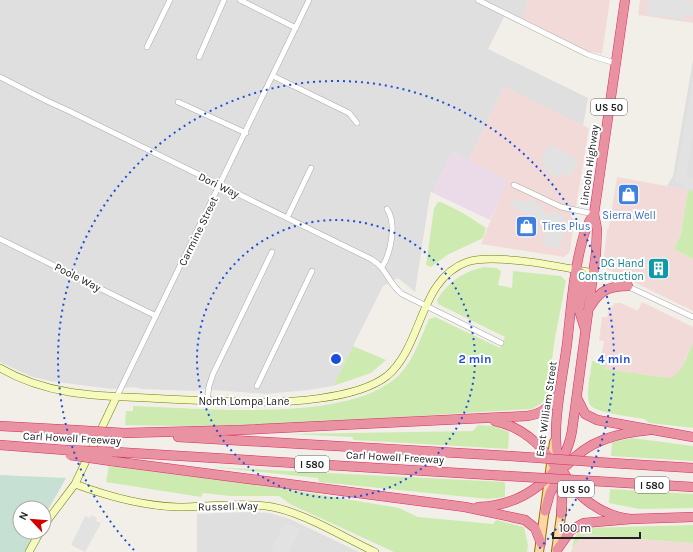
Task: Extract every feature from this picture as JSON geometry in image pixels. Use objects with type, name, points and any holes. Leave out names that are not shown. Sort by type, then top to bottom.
[{"type":"highway","name":"Lincoln Highway","points":[[593,273],[597,231],[594,214],[625,0]]},
{"type":"highway","name":"Lincoln Highway","points":[[577,270],[583,236],[594,214]]},
{"type":"highway","points":[[577,270],[584,276],[580,310],[586,330]]},
{"type":"highway","name":"East William Street","points":[[559,470],[556,429],[577,270]]},
{"type":"highway","name":"US 50","points":[[577,397],[593,273]]},
{"type":"highway","points":[[588,310],[603,290],[612,287],[628,286]]},
{"type":"highway","points":[[124,433],[241,430],[474,420],[538,414],[549,407],[561,389]]},
{"type":"highway","points":[[577,397],[585,414],[594,420],[693,436]]},
{"type":"highway","points":[[545,511],[550,493],[568,449],[577,397]]},
{"type":"highway","points":[[474,420],[498,422],[518,430],[533,441],[559,470],[561,514]]},
{"type":"highway","name":"Carl Howell Freeway","points":[[0,426],[693,468]]},
{"type":"highway","points":[[465,508],[487,507],[508,502],[530,492],[585,449],[606,438],[627,432],[650,430]]},
{"type":"highway","name":"Carl Howell Freeway","points":[[0,445],[45,448],[64,452],[113,457],[508,476],[693,487]]},
{"type":"highway","points":[[113,457],[465,508],[525,520],[535,528],[540,547]]},
{"type":"highway","name":"US 50","points":[[559,470],[594,506],[612,514],[631,519],[693,517]]},
{"type":"highway","points":[[556,551],[568,532],[579,524],[631,519]]},
{"type":"main road","points":[[540,547],[545,511]]},
{"type":"main road","points":[[556,551],[561,514]]},
{"type":"street","points":[[147,47],[170,0]]},
{"type":"street","points":[[198,57],[224,0]]},
{"type":"street","points":[[240,0],[296,28]]},
{"type":"street","name":"Carmine Street","points":[[116,398],[246,133],[309,0]]},
{"type":"street","points":[[478,0],[589,55],[615,63]]},
{"type":"street","points":[[273,76],[349,113],[357,122]]},
{"type":"street","name":"Dori Way","points":[[0,77],[47,101],[70,110],[371,259],[382,267],[397,289],[427,306],[501,342]]},
{"type":"street","points":[[178,102],[246,133]]},
{"type":"street","points":[[287,218],[312,168]]},
{"type":"street","points":[[514,185],[561,207],[594,214]]},
{"type":"street","points":[[382,267],[388,252],[392,224],[392,217],[387,209]]},
{"type":"street","name":"Poole Way","points":[[0,239],[156,316]]},
{"type":"street","points":[[207,401],[211,378],[272,252]]},
{"type":"street","name":"North Lompa Lane","points":[[0,368],[25,381],[51,390],[81,395],[116,398],[268,403],[302,400],[342,393],[370,385],[384,377],[397,365],[436,288],[446,274],[458,266],[473,261],[498,259],[593,273]]},
{"type":"street","points":[[257,386],[312,271]]},
{"type":"street","points":[[593,273],[628,286],[693,317]]},
{"type":"street","points":[[52,514],[75,484],[116,398]]},
{"type":"street","name":"Russell Way","points":[[75,484],[105,494],[164,506],[254,505],[275,507],[302,517],[374,552]]},
{"type":"street","points":[[30,552],[36,540]]},
{"type":"shaded area","points":[[0,0],[528,0],[521,25],[504,17],[488,49],[588,98],[583,126],[504,87],[469,160],[452,151],[433,193],[431,192],[430,194],[415,292],[398,278],[383,286],[333,386],[266,394],[201,389],[195,391],[142,389],[134,387],[112,389],[49,381],[30,376],[0,362]]},
{"type":"shaded area","points":[[528,0],[610,0],[602,54],[590,52],[522,19]]},
{"type":"shaded area","points":[[640,0],[693,0],[693,23],[638,15]]},
{"type":"shaded area","points":[[648,0],[678,0],[693,2],[693,16],[685,15],[684,20],[646,14]]},
{"type":"shaded area","points":[[693,60],[693,191],[667,186],[673,176]]},
{"type":"shaded area","points":[[693,78],[693,135],[686,177],[693,179],[693,189],[687,188],[675,181]]},
{"type":"shaded area","points":[[504,87],[589,128],[576,207],[573,207],[571,217],[574,219],[570,252],[564,257],[481,244],[507,180],[469,160]]},
{"type":"shaded area","points":[[549,145],[575,157],[574,159],[578,161],[570,177],[563,173],[561,179],[542,169],[545,164],[540,162]]},
{"type":"shaded area","points":[[452,151],[508,180],[490,220],[433,193]]},
{"type":"shaded area","points":[[617,177],[688,190],[681,234],[674,249],[693,259],[693,311],[605,268],[603,263],[607,230],[609,227]]},
{"type":"shaded area","points":[[515,198],[526,203],[528,199],[543,206],[541,211],[550,215],[552,211],[565,217],[562,223],[568,226],[557,249],[545,245],[546,244],[541,241],[548,229],[551,230],[554,225],[548,221],[546,224],[511,206]]},
{"type":"shaded area","points":[[642,302],[693,327],[693,343],[680,371],[674,377],[669,378],[605,369],[605,363],[600,362],[604,341],[599,340],[602,317],[607,317],[609,310],[615,303],[621,303],[638,310]]},
{"type":"shaded area","points":[[249,512],[269,513],[290,519],[359,552],[197,552],[197,514]]},
{"type":"shaded area","points":[[91,515],[97,518],[96,521],[101,523],[85,552],[71,545],[85,516],[90,518]]},
{"type":"shaded area","points":[[285,522],[300,529],[289,552],[272,552],[273,545]]},
{"type":"shaded area","points":[[585,535],[693,543],[693,552],[571,552],[575,543]]},
{"type":"green space","points":[[688,190],[693,191],[693,259],[674,249],[681,234]]},
{"type":"green space","points":[[438,202],[441,202],[463,213],[486,228],[483,238],[447,255],[431,267],[426,265],[434,208]]},
{"type":"green space","points":[[484,267],[497,268],[501,271],[498,285],[512,288],[513,271],[561,276],[566,281],[555,338],[547,395],[542,403],[532,409],[329,422],[227,426],[125,425],[126,411],[133,411],[133,406],[273,410],[311,407],[346,401],[376,390],[399,375],[408,363],[429,319],[435,317],[500,348],[505,337],[438,304],[437,300],[446,288],[457,278]]},
{"type":"green space","points":[[693,343],[693,428],[649,423],[644,419],[599,410],[590,405],[588,390],[592,361],[605,363],[605,369],[669,378],[674,376],[681,369]]},
{"type":"green space","points":[[353,346],[386,360],[371,373],[333,386]]},
{"type":"green space","points":[[478,425],[494,426],[509,432],[508,449],[354,440],[352,437],[289,434],[473,431]]},
{"type":"green space","points":[[632,438],[693,446],[693,461],[611,456],[612,442]]},
{"type":"green space","points":[[109,466],[268,486],[399,508],[418,517],[493,524],[496,520],[524,527],[528,545],[527,552],[394,552],[290,504],[279,496],[230,496],[203,493],[201,497],[106,482]]},
{"type":"green space","points":[[212,467],[505,482],[505,497],[488,499],[319,482],[318,478]]},
{"type":"green space","points":[[0,475],[66,478],[52,503],[52,500],[12,500],[12,540],[32,540],[25,552],[0,552]]},
{"type":"green space","points":[[610,489],[693,494],[693,508],[639,509],[609,503]]},
{"type":"green space","points":[[693,525],[693,543],[586,535],[580,538],[572,548],[573,541],[576,536],[585,528]]},
{"type":"place","name":"Sierra Well","points":[[629,195]]},
{"type":"place","name":"Tires Plus","points":[[527,226]]},
{"type":"place","name":"DG Hand Construction","points":[[659,269]]}]
